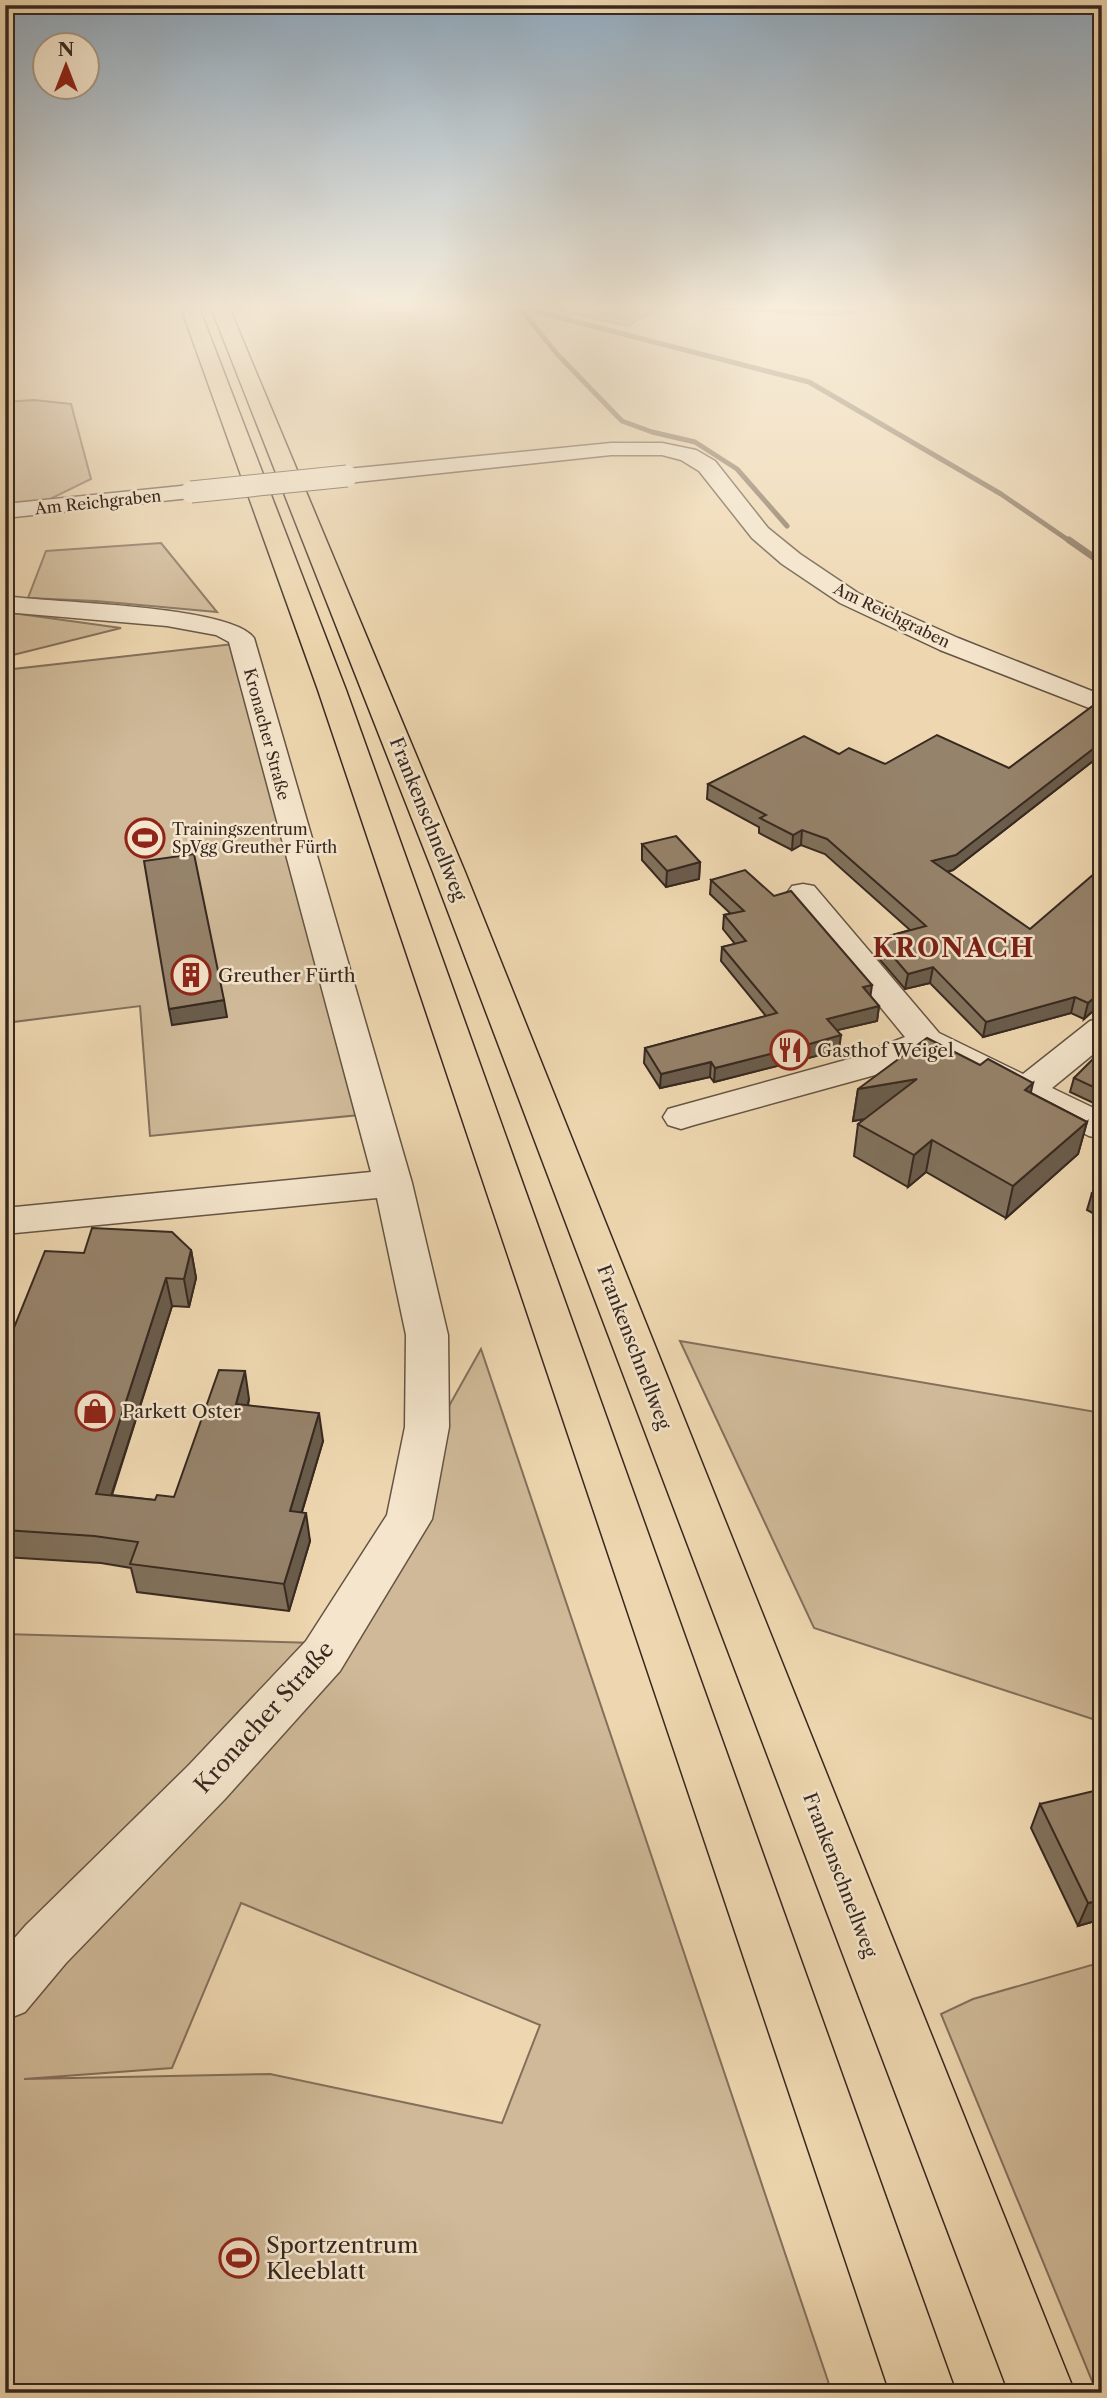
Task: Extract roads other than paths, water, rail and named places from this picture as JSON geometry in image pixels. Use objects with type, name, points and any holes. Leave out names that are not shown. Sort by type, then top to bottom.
[{"type":"highway","points":[[232,417],[332,690],[923,2393]]},
{"type":"highway","name":"Frankenschnellweg","points":[[265,417],[449,872],[1042,2393]]},
{"type":"street","name":"Am Reichgraben","points":[[5,511],[611,449],[662,449],[688,455],[707,466],[760,533],[791,559],[849,597],[949,644],[1102,705]]},
{"type":"street","name":"Kronacher Straße","points":[[5,604],[185,621],[222,627],[241,638],[393,1183],[427,1335],[427,1427],[409,1519],[323,1656],[207,1782],[46,1944],[5,1992]]},
{"type":"street","points":[[803,893],[927,1041],[1102,1127]]},
{"type":"street","points":[[1026,1090],[1102,1029]]},
{"type":"street","points":[[681,1117],[862,1067],[927,1041]]},
{"type":"street","points":[[5,1221],[393,1183]]},
{"type":"waterway","points":[[618,417],[622,421],[652,432],[695,442],[737,469],[787,526]]},
{"type":"waterway","points":[[869,417],[1001,494],[1071,542]]},
{"type":"waterway","points":[[1069,540],[1102,563]]},
{"type":"place","name":"Trainingszentrum SpVgg Greuther Fürth","points":[[145,838]]},
{"type":"place","name":"Greuther Fürth","points":[[191,975]]},
{"type":"place","name":"Gasthof Weigel","points":[[790,1050]]},
{"type":"place","name":"Parkett Oster","points":[[95,1411]]},
{"type":"place","name":"Sportzentrum Kleeblatt","points":[[239,2258]]},
{"type":"district","name":"KRONACH","points":[[954,948]]}]
